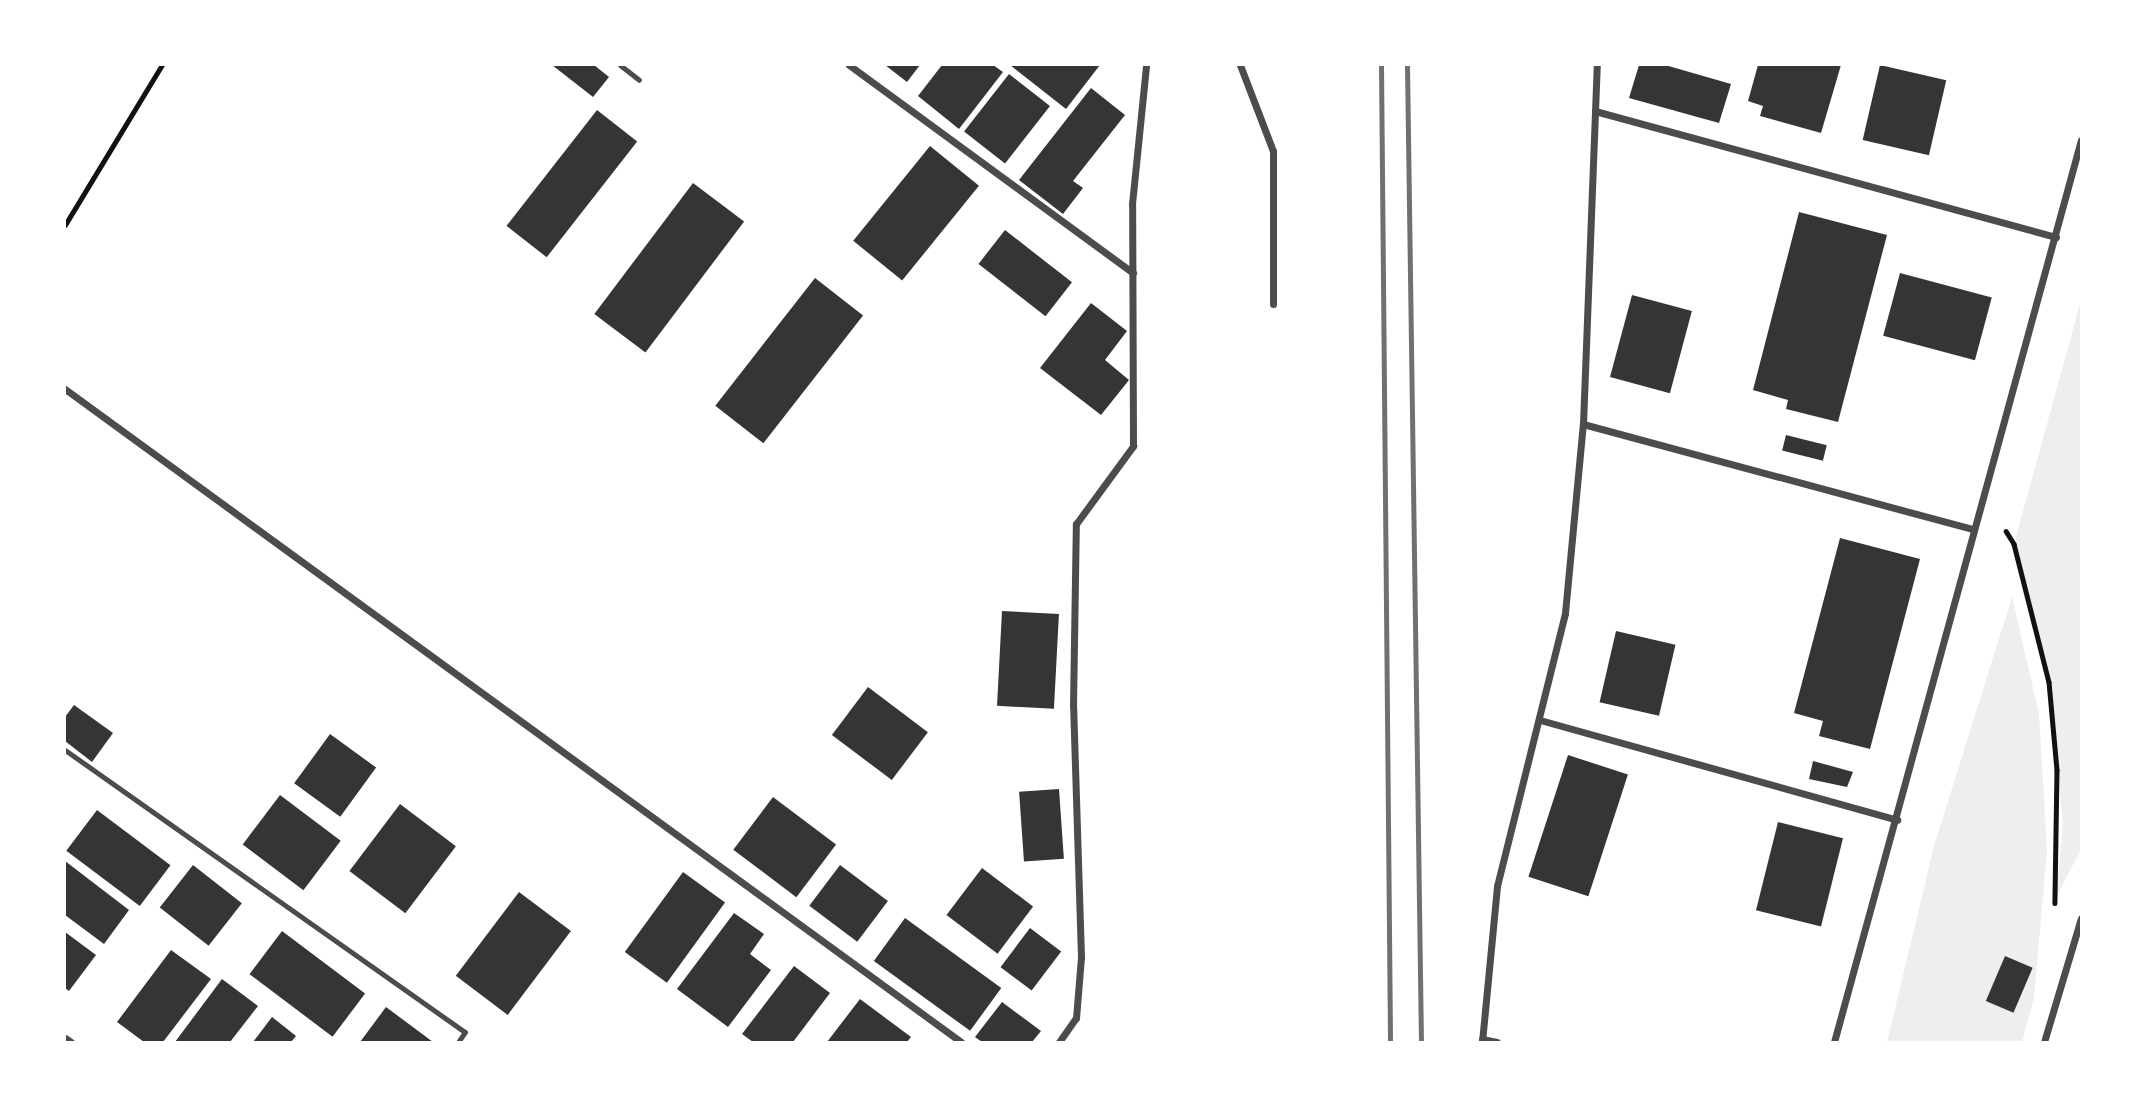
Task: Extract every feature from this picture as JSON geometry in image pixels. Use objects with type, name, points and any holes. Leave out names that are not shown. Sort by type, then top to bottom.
[{"type":"street","points":[[849,65],[1133,273]]},
{"type":"street","points":[[1059,1042],[1076,1018],[1081,957],[1073,706],[1076,524],[1133,446],[1132,204],[1146,65]]},
{"type":"street","points":[[1240,65],[1273,151],[1273,304]]},
{"type":"street","points":[[1497,1042],[1482,1041],[1497,886],[1540,720],[1564,613],[1583,424],[1597,65]]},
{"type":"street","points":[[1595,111],[2056,237]]},
{"type":"street","points":[[1834,1042],[1896,820],[1972,529],[2081,140]]},
{"type":"street","points":[[65,388],[961,1042]]},
{"type":"street","points":[[1583,424],[1972,529]]},
{"type":"street","points":[[1540,720],[1896,820]]},
{"type":"street","points":[[2043,1042],[2081,918]]},
{"type":"street","points":[[65,1038],[71,1042]]},
{"type":"lane","points":[[620,65],[639,80]]},
{"type":"lane","points":[[65,750],[465,1032],[457,1042]]},
{"type":"path","points":[[65,225],[162,65]]},
{"type":"path","points":[[1983,492],[2014,544],[2049,682],[2057,770],[2055,912]]},
{"type":"shaded area","points":[[2081,300],[2081,849],[2056,898],[2063,824],[2049,682],[2014,544]]},
{"type":"shaded area","points":[[2012,597],[2039,714],[2047,850],[2034,998],[2022,1042],[1887,1042],[1934,846]]},
{"type":"building","points":[[552,65],[594,65],[609,77],[593,97]]},
{"type":"building","points":[[885,65],[920,65],[907,82]]},
{"type":"building","points":[[942,65],[993,65],[1003,72],[959,129],[918,96]]},
{"type":"building","points":[[1010,65],[1100,65],[1066,109]]},
{"type":"building","points":[[1639,65],[1665,65],[1731,84],[1719,123],[1629,98]]},
{"type":"building","points":[[1758,65],[1841,65],[1821,133],[1760,116],[1763,106],[1748,101]]},
{"type":"building","points":[[1880,65],[1946,80],[1929,155],[1863,140]]},
{"type":"building","points":[[1009,74],[1050,106],[1005,164],[964,132]]},
{"type":"building","points":[[1091,88],[1125,115],[1073,181],[1083,188],[1063,214],[1019,180]]},
{"type":"building","points":[[597,110],[637,141],[547,257],[506,226]]},
{"type":"building","points":[[930,146],[979,186],[902,280],[853,241]]},
{"type":"building","points":[[693,183],[744,222],[645,352],[594,314]]},
{"type":"building","points":[[1799,212],[1887,235],[1838,422],[1786,409],[1788,400],[1753,390]]},
{"type":"building","points":[[1005,230],[1072,282],[1046,316],[979,264]]},
{"type":"building","points":[[1900,273],[1992,298],[1975,360],[1883,336]]},
{"type":"building","points":[[815,278],[863,316],[763,443],[715,406]]},
{"type":"building","points":[[1632,295],[1692,311],[1670,393],[1610,377]]},
{"type":"building","points":[[1091,303],[1127,331],[1105,360],[1129,380],[1101,415],[1040,368]]},
{"type":"building","points":[[1786,435],[1827,445],[1823,461],[1782,451]]},
{"type":"building","points":[[1840,538],[1920,559],[1870,749],[1819,736],[1823,721],[1794,713]]},
{"type":"building","points":[[1002,611],[1059,614],[1054,709],[997,706]]},
{"type":"building","points":[[1616,631],[1675,645],[1659,716],[1600,702]]},
{"type":"building","points":[[868,687],[928,732],[892,780],[832,735]]},
{"type":"building","points":[[74,705],[113,733],[92,762],[65,741],[65,717]]},
{"type":"building","points":[[330,734],[376,768],[340,817],[294,783]]},
{"type":"building","points":[[1568,755],[1628,774],[1588,896],[1528,877]]},
{"type":"building","points":[[1813,761],[1853,772],[1847,787],[1809,779]]},
{"type":"building","points":[[1059,789],[1064,859],[1024,862],[1019,792]]},
{"type":"building","points":[[280,795],[341,841],[303,890],[243,845]]},
{"type":"building","points":[[773,797],[836,845],[796,897],[733,850]]},
{"type":"building","points":[[400,804],[456,846],[405,913],[349,871]]},
{"type":"building","points":[[97,810],[170,865],[140,906],[66,851]]},
{"type":"building","points":[[1778,822],[1843,838],[1821,927],[1756,910]]},
{"type":"building","points":[[65,861],[129,910],[104,944],[65,915]]},
{"type":"building","points":[[193,865],[242,903],[209,946],[160,908]]},
{"type":"building","points":[[840,865],[888,901],[857,942],[809,906]]},
{"type":"building","points":[[982,868],[1033,907],[998,954],[946,915]]},
{"type":"building","points":[[683,872],[725,903],[667,983],[625,952]]},
{"type":"building","points":[[519,892],[571,931],[508,1015],[456,976]]},
{"type":"building","points":[[734,913],[764,934],[750,954],[771,970],[728,1027],[677,989]]},
{"type":"building","points":[[905,918],[1001,988],[970,1031],[874,961]]},
{"type":"building","points":[[1030,928],[1061,951],[1032,991],[1001,967]]},
{"type":"building","points":[[282,931],[365,994],[333,1037],[250,974]]},
{"type":"building","points":[[65,932],[96,955],[69,991],[65,988]]},
{"type":"building","points":[[171,950],[211,979],[163,1042],[144,1042],[117,1022]]},
{"type":"building","points":[[2005,956],[2033,968],[2013,1013],[1986,1001]]},
{"type":"building","points":[[794,966],[830,993],[793,1042],[753,1042],[742,1034]]},
{"type":"building","points":[[222,979],[258,1006],[230,1042],[175,1042]]},
{"type":"building","points":[[860,999],[911,1037],[907,1042],[827,1042]]},
{"type":"building","points":[[1002,1002],[1041,1031],[1032,1042],[982,1042],[975,1037]]},
{"type":"building","points":[[386,1007],[433,1042],[360,1042]]},
{"type":"building","points":[[272,1017],[296,1036],[291,1042],[253,1042]]},
{"type":"railway","points":[[1381,65],[1390,1042]]},
{"type":"railway","points":[[1407,65],[1421,1042]]}]
